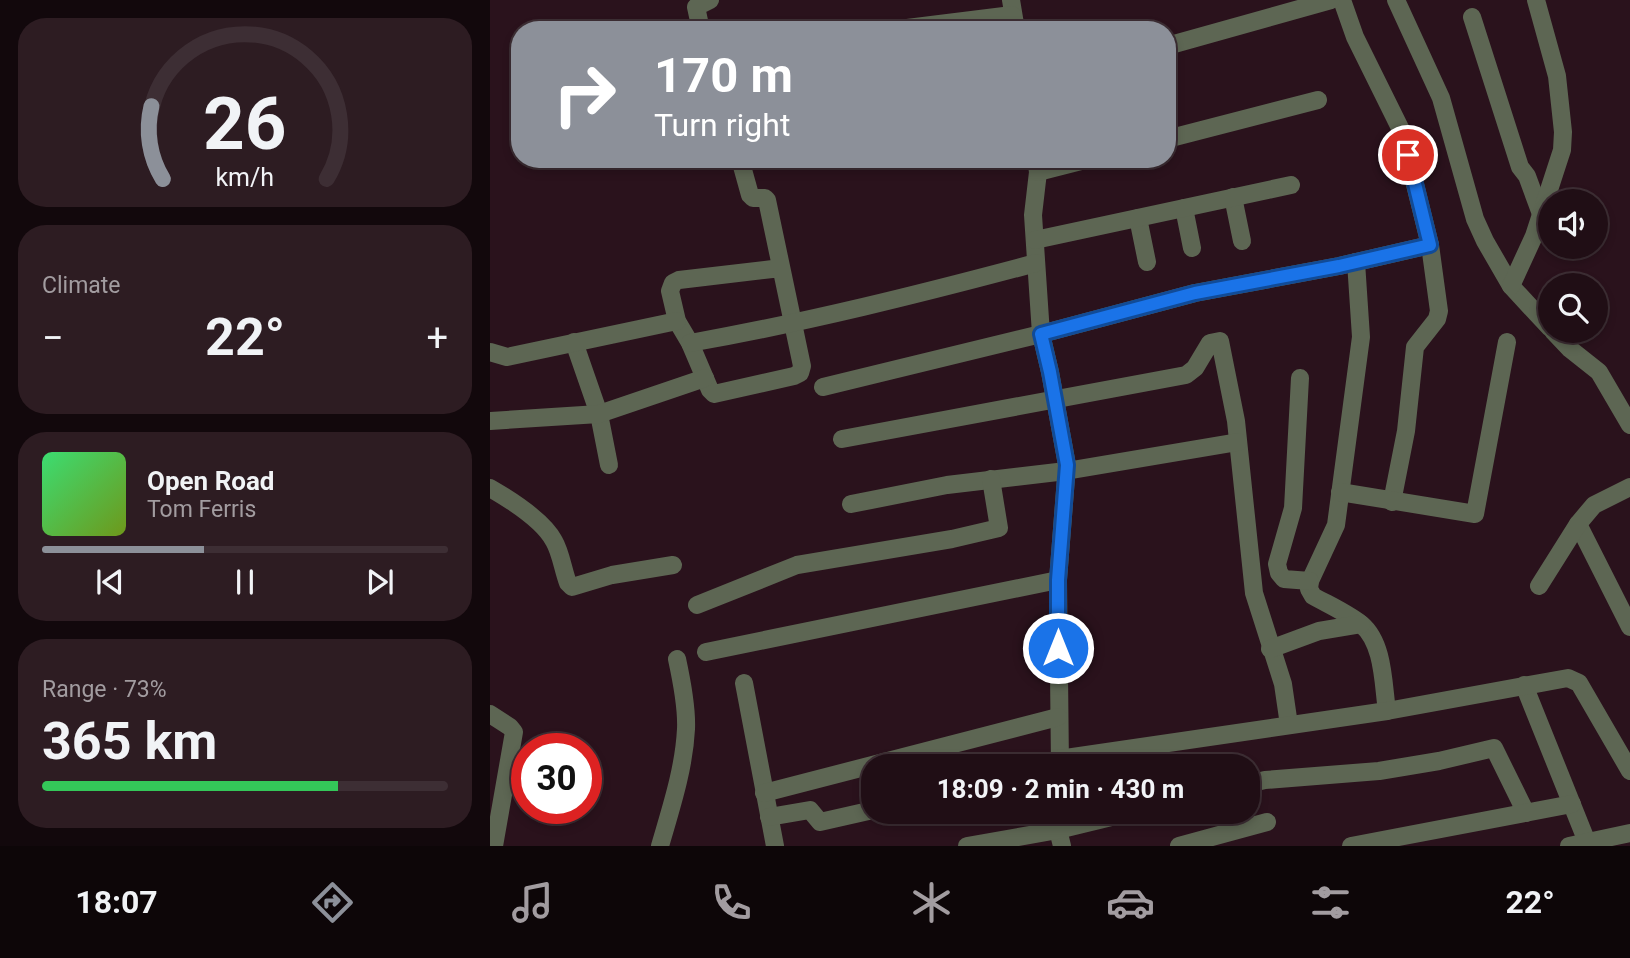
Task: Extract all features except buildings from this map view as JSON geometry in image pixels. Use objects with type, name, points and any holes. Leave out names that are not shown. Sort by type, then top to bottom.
[{"type":"street","points":[[699,21],[696,7],[710,0]]},
{"type":"street","points":[[1176,43],[1307,3],[1331,0]]},
{"type":"street","points":[[1342,0],[1355,37],[1402,132],[1430,245],[1439,311],[1437,319],[1415,347],[1406,431],[1392,502]]},
{"type":"street","points":[[1396,0],[1441,98],[1455,139],[1475,219],[1511,286],[1538,315]]},
{"type":"street","points":[[1536,0],[1557,76],[1563,132],[1562,150],[1549,189]]},
{"type":"street","points":[[964,21],[1013,15]]},
{"type":"street","points":[[1472,17],[1520,167],[1527,176],[1538,206]]},
{"type":"street","points":[[1176,137],[1318,100]]},
{"type":"street","points":[[742,168],[750,195],[767,200],[802,366],[800,373],[719,395],[710,390],[690,343],[677,321],[670,291],[673,283],[679,280],[781,268]]},
{"type":"street","points":[[1037,168],[1033,215],[1041,334],[1066,471],[1058,580],[1060,754]]},
{"type":"street","points":[[1035,240],[1291,185]]},
{"type":"street","points":[[1234,197],[1242,241]]},
{"type":"street","points":[[1184,208],[1192,248]]},
{"type":"street","points":[[1138,218],[1147,262]]},
{"type":"street","points":[[1511,286],[1527,254],[1538,223]]},
{"type":"street","points":[[823,387],[1195,293],[1430,245]]},
{"type":"street","points":[[1356,262],[1361,337],[1336,525],[1310,581],[1309,589],[1314,596],[1361,624],[1370,634],[1377,647],[1387,711]]},
{"type":"street","points":[[690,343],[888,303],[1036,263]]},
{"type":"street","points":[[490,352],[507,357],[677,321]]},
{"type":"street","points":[[842,439],[1186,375],[1195,368],[1210,343],[1220,341],[1238,442],[1254,593],[1283,684],[1289,725]]},
{"type":"street","points":[[575,342],[598,414],[609,465]]},
{"type":"street","points":[[1340,492],[1475,514],[1507,342]]},
{"type":"street","points":[[1564,343],[1599,372],[1630,425]]},
{"type":"street","points":[[490,421],[598,414],[705,378]]},
{"type":"street","points":[[1300,379],[1293,508],[1277,564],[1284,579],[1310,581]]},
{"type":"street","points":[[851,504],[947,485],[1066,471],[1238,442]]},
{"type":"street","points":[[697,605],[797,565],[952,538],[999,527],[991,480]]},
{"type":"street","points":[[490,488],[519,505],[550,534],[568,583],[572,587],[612,575],[673,565]]},
{"type":"street","points":[[1539,586],[1578,524],[1594,505],[1628,493]]},
{"type":"street","points":[[1578,524],[1630,627]]},
{"type":"street","points":[[706,652],[1058,580]]},
{"type":"street","points":[[1270,649],[1320,631],[1361,624]]},
{"type":"street","points":[[660,846],[679,782],[686,728],[677,660]]},
{"type":"street","points":[[1110,754],[1387,711],[1568,678],[1579,683],[1630,771]]},
{"type":"street","points":[[744,683],[775,846]]},
{"type":"street","points":[[1524,685],[1572,804],[1578,844],[1630,833]]},
{"type":"street","points":[[490,714],[514,732],[494,846]]},
{"type":"street","points":[[764,793],[1058,717]]},
{"type":"street","points":[[1260,781],[1378,771],[1439,761],[1494,747],[1526,813]]},
{"type":"street","points":[[1351,846],[1572,804]]},
{"type":"street","points":[[769,817],[810,810],[820,822],[861,813]]},
{"type":"street","points":[[1179,846],[1267,822]]},
{"type":"street","points":[[967,846],[1081,824]]},
{"type":"route","points":[[1058,648],[1058,580],[1067,465],[1041,334],[1195,293],[1339,266],[1430,245],[1408,155]]}]
